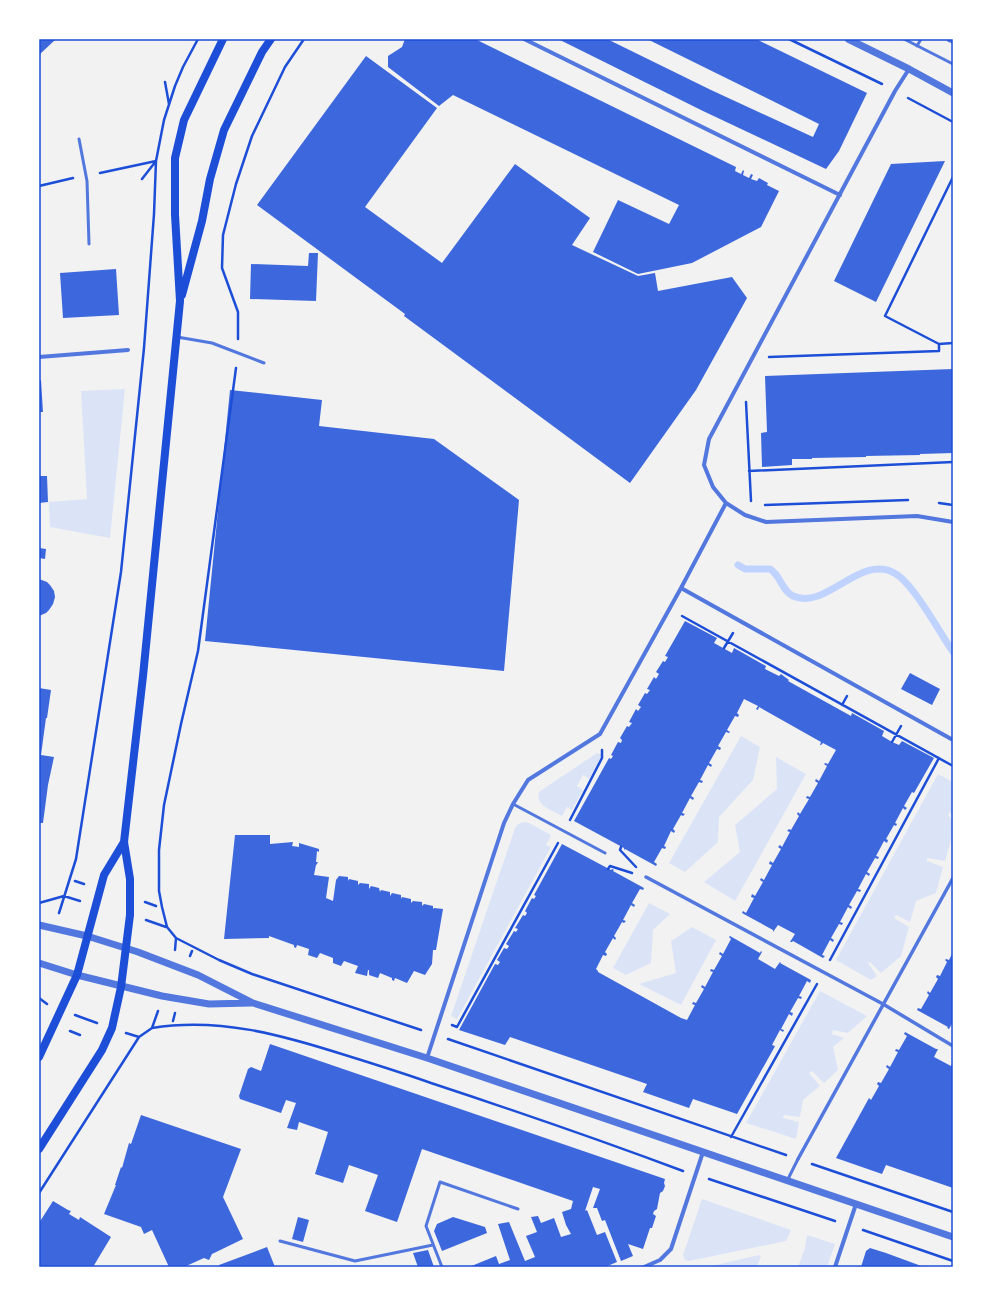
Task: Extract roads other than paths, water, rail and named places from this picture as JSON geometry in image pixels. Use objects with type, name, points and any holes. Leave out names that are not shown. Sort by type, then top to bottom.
[{"type":"main road","points":[[39,1149],[102,1050],[112,1028],[121,987],[127,949],[130,915],[130,879],[124,842],[180,301],[175,215],[175,158],[184,120],[223,39]]},
{"type":"main road","points":[[180,301],[202,221],[210,179],[224,130],[262,52],[271,39]]},
{"type":"main road","points":[[39,1057],[76,975],[94,905],[104,875],[124,842]]},
{"type":"street","points":[[524,39],[840,195]]},
{"type":"street","points":[[848,39],[909,69],[953,93]]},
{"type":"street","points":[[909,69],[895,91],[709,439],[704,465],[713,487],[726,503],[745,515],[766,522],[916,516],[953,522]]},
{"type":"street","points":[[39,356],[128,350]]},
{"type":"street","points":[[427,1058],[504,823],[513,804],[528,780],[600,734],[726,503]]},
{"type":"street","points":[[681,588],[953,740]]},
{"type":"street","points":[[646,877],[883,1004],[953,1046]]},
{"type":"street","points":[[798,1159],[953,878]]},
{"type":"street","points":[[39,925],[87,936],[127,949],[198,975],[254,1003],[427,1058],[953,1237]]},
{"type":"street","points":[[39,963],[76,975],[162,996],[209,1004],[254,1003]]},
{"type":"street","points":[[644,1267],[660,1260],[671,1249],[703,1152]]},
{"type":"street","points":[[835,1267],[856,1204]]},
{"type":"lane","points":[[904,39],[953,64]]},
{"type":"lane","points":[[917,46],[921,39]]},
{"type":"lane","points":[[79,139],[87,181],[89,244]]},
{"type":"lane","points":[[177,337],[212,343],[264,363]]},
{"type":"lane","points":[[513,804],[605,853]]},
{"type":"lane","points":[[787,1181],[798,1159]]},
{"type":"lane","points":[[442,1267],[426,1226],[440,1182],[518,1208]]},
{"type":"lane","points":[[280,1241],[355,1260],[433,1245]]},
{"type":"waterway","points":[[738,565],[745,569],[770,569],[777,575],[789,594],[806,598],[818,596],[857,575],[870,570],[883,569],[896,574],[911,588],[953,652]]}]
